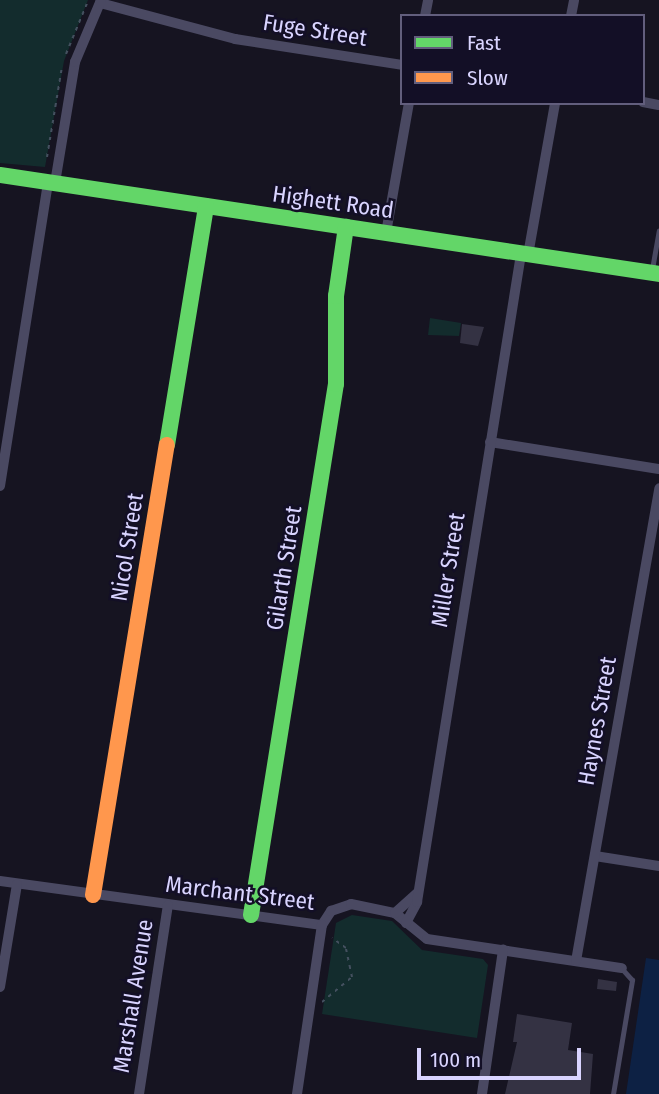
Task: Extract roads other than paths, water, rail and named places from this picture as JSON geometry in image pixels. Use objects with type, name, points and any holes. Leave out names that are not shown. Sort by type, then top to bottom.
[{"type":"street","name":"Fuge Street","points":[[100,1],[234,39],[400,65]]},
{"type":"street","points":[[0,486],[51,183],[75,62],[100,1]]},
{"type":"street","points":[[386,233],[409,105]]},
{"type":"street","name":"Miller Street","points":[[406,923],[417,893],[490,442],[555,105]]},
{"type":"street","name":"Highett Road","points":[[0,175],[655,274]]},
{"type":"street","name":"Nicol Street","points":[[93,895],[206,206]]},
{"type":"street","name":"Gilarth Street","points":[[251,915],[337,384],[335,307],[346,227]]},
{"type":"street","points":[[490,442],[659,468]]},
{"type":"street","name":"Haynes Street","points":[[576,961],[659,488]]},
{"type":"street","points":[[595,856],[659,866]]},
{"type":"street","name":"Marchant Street","points":[[0,881],[251,915],[322,931],[331,911],[344,905],[396,913]]},
{"type":"street","points":[[0,987],[17,884]]},
{"type":"street","points":[[417,893],[396,913],[427,939],[622,968]]},
{"type":"street","name":"Marshall Avenue","points":[[139,1094],[168,905]]},
{"type":"street","points":[[297,1094],[322,931]]},
{"type":"street","points":[[482,1094],[503,950]]},
{"type":"lane","points":[[655,274],[659,231]]},
{"type":"lane","points":[[614,1094],[632,981],[622,968]]},
{"type":"water","points":[[646,958],[659,960],[659,1094],[626,1094]]}]
